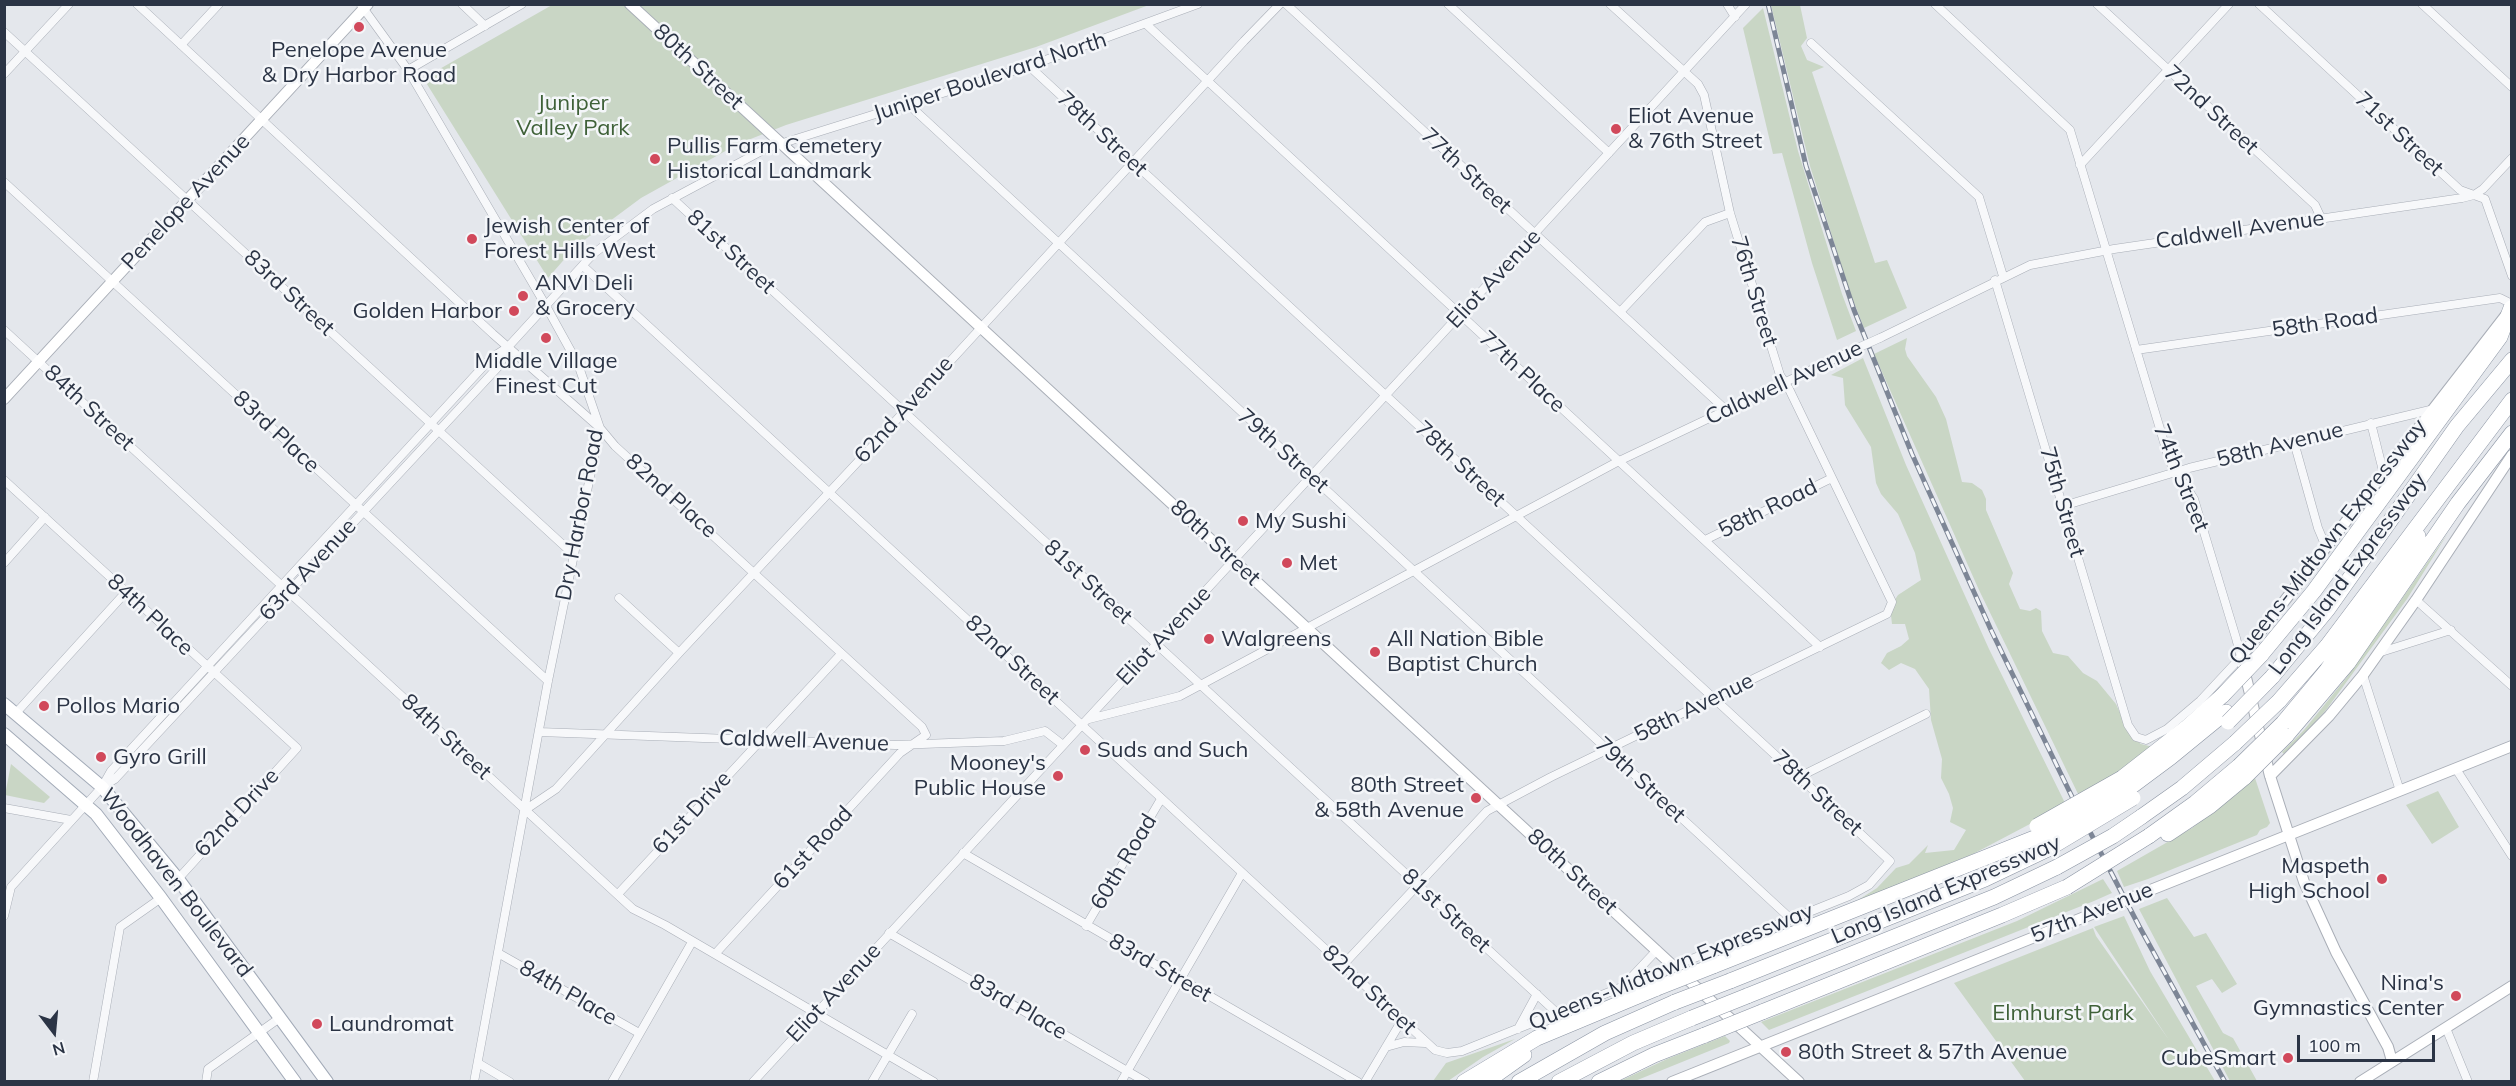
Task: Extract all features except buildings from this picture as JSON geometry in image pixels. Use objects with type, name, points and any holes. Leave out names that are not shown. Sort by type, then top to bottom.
[{"type":"highway","points":[[1464,1082],[1521,1046],[1576,1021],[2042,837],[2127,788],[2172,740],[2223,695],[2314,591],[2500,337],[2511,307]]},
{"type":"highway","name":"Long Island Expressway","points":[[1519,1082],[1595,1038],[1675,1002],[1985,879],[2042,837],[2127,788],[2176,767],[2276,671],[2328,609],[2463,418],[2511,360]]},
{"type":"highway","name":"Long Island Expressway","points":[[1559,1082],[1623,1048],[1692,1018],[1973,906],[2057,867],[2141,817],[2182,788],[2235,743],[2279,700],[2327,646],[2511,400]]},
{"type":"highway","points":[[1599,1082],[1638,1062],[2002,915],[2067,886],[2151,840],[2195,802],[2242,771],[2348,663],[2464,494],[2511,433]]},
{"type":"highway","points":[[2285,729],[2413,547],[2439,498]]},
{"type":"highway","points":[[1486,1082],[1576,1021]]},
{"type":"main road","name":"Woodhaven Boulevard","points":[[4,704],[102,787],[178,879],[327,1082]]},
{"type":"main road","name":"Woodhaven Boulevard","points":[[4,734],[96,814],[161,898],[295,1082]]},
{"type":"street","points":[[4,74],[69,4]]},
{"type":"street","name":"82nd Place","points":[[137,4],[922,727],[926,735],[914,744]]},
{"type":"street","points":[[181,45],[219,4]]},
{"type":"street","points":[[462,4],[485,26]]},
{"type":"street","points":[[408,70],[522,4]]},
{"type":"street","name":"80th Street","points":[[630,4],[1799,1082]]},
{"type":"street","name":"Juniper Boulevard North","points":[[546,306],[602,248],[653,209],[766,148],[1029,66],[1198,4]]},
{"type":"street","name":"62nd Avenue","points":[[525,810],[556,789],[679,652],[1280,4]]},
{"type":"street","name":"77th Street","points":[[1286,4],[1726,410]]},
{"type":"street","points":[[1448,4],[1609,153]]},
{"type":"street","name":"76th Street","points":[[1610,4],[1698,84],[1704,95],[1730,213],[1780,375],[1892,602]]},
{"type":"street","points":[[1727,4],[1735,17]]},
{"type":"street","name":"Eliot Avenue","points":[[753,1082],[1746,4]]},
{"type":"street","name":"74th Street","points":[[1935,4],[2070,130],[2170,462],[2194,499],[2241,657],[2270,776],[2288,836],[2304,882],[2332,942],[2388,1047],[2392,1061]]},
{"type":"street","name":"72nd Street","points":[[2097,4],[2314,205],[2321,218]]},
{"type":"street","points":[[2080,165],[2229,4]]},
{"type":"street","name":"71st Street","points":[[2259,4],[2460,190],[2485,199],[2511,276]]},
{"type":"street","points":[[2422,4],[2511,87]]},
{"type":"street","name":"Dry Harbor Road","points":[[364,6],[408,70],[546,306],[578,364],[600,428],[548,681],[474,1082]]},
{"type":"street","name":"Penelope Avenue","points":[[4,399],[364,6]]},
{"type":"street","name":"77th Place","points":[[1146,24],[1820,646]]},
{"type":"street","name":"83rd Street","points":[[4,32],[573,554]]},
{"type":"street","name":"75th Street","points":[[1811,43],[1979,197],[1999,278],[2063,506],[2128,725]]},
{"type":"street","name":"78th Street","points":[[1029,66],[1890,861]]},
{"type":"street","name":"79th Street","points":[[908,104],[1791,919]]},
{"type":"street","points":[[2474,195],[2483,189],[2511,158]]},
{"type":"street","name":"83rd Place","points":[[4,182],[548,681]]},
{"type":"street","name":"Caldwell Avenue","points":[[1085,722],[1180,696],[1619,461],[1880,338],[1999,278],[2039,262],[2474,195]]},
{"type":"street","name":"81st Street","points":[[672,198],[1557,1013]]},
{"type":"street","points":[[1620,312],[1705,222],[1730,213]]},
{"type":"street","name":"82nd Street","points":[[583,266],[829,492],[1085,722],[1161,799],[1425,1043],[1442,1053]]},
{"type":"street","name":"58th Road","points":[[2136,350],[2500,298],[2511,307]]},
{"type":"street","name":"63rd Avenue","points":[[4,916],[11,887],[85,804],[102,787],[116,779],[213,673],[355,505],[491,358],[508,347],[546,306]]},
{"type":"street","name":"Queens-Midtown Expressway","points":[[2128,725],[2136,737],[2146,740],[2167,729],[2200,701],[2241,657],[2511,307]]},
{"type":"street","name":"84th Street","points":[[4,330],[633,909],[715,954],[934,1082]]},
{"type":"street","name":"63rd Avenue","points":[[102,787],[111,771],[206,667],[362,512],[499,366],[508,347]]},
{"type":"street","name":"58th Avenue","points":[[2063,506],[2175,472],[2430,410]]},
{"type":"street","points":[[2371,423],[2383,471]]},
{"type":"street","points":[[2294,442],[2318,528],[2326,548]]},
{"type":"street","points":[[2270,776],[2329,716],[2381,652],[2511,455]]},
{"type":"street","name":"58th Road","points":[[1705,540],[1832,478]]},
{"type":"street","name":"84th Place","points":[[4,480],[297,748]]},
{"type":"street","points":[[4,563],[45,517]]},
{"type":"street","points":[[16,713],[126,592]]},
{"type":"street","points":[[619,598],[679,652]]},
{"type":"street","points":[[2416,600],[2511,686]]},
{"type":"street","name":"58th Avenue","points":[[1343,965],[1487,811],[1887,614],[1892,602]]},
{"type":"street","points":[[2381,652],[2451,630]]},
{"type":"street","name":"61st Drive","points":[[618,894],[841,654]]},
{"type":"street","points":[[2363,675],[2400,791]]},
{"type":"street","points":[[1799,777],[1926,714]]},
{"type":"street","name":"Caldwell Avenue","points":[[539,732],[914,744],[1004,741],[1045,731],[1063,746]]},
{"type":"street","name":"61st Road","points":[[715,954],[900,753],[914,744]]},
{"type":"street","name":"57th Avenue","points":[[1672,1082],[2511,746]]},
{"type":"street","name":"62nd Drive","points":[[178,879],[297,748]]},
{"type":"street","points":[[2456,769],[2511,856]]},
{"type":"street","name":"60th Road","points":[[1086,926],[1161,799]]},
{"type":"street","points":[[4,808],[71,820]]},
{"type":"street","name":"83rd Street","points":[[963,853],[1358,1082]]},
{"type":"street","name":"Queens-Midtown Expressway","points":[[1442,1053],[1462,1051],[1861,891],[1890,861]]},
{"type":"street","points":[[1121,1082],[1242,873]]},
{"type":"street","points":[[93,1082],[120,927],[161,898]]},
{"type":"street","name":"83rd Place","points":[[889,933],[1146,1082]]},
{"type":"street","points":[[612,1082],[692,942]]},
{"type":"street","points":[[1624,986],[1657,950]]},
{"type":"street","name":"84th Place","points":[[498,952],[639,1033]]},
{"type":"street","points":[[2360,1082],[2511,986]]},
{"type":"street","points":[[1518,1029],[1537,994]]},
{"type":"street","points":[[872,1082],[912,1014]]},
{"type":"street","points":[[206,1082],[208,1069],[281,1017]]},
{"type":"street","points":[[1365,1082],[1402,1020]]},
{"type":"street","points":[[2446,1028],[2468,1082]]},
{"type":"street","points":[[1386,1047],[1404,1042],[1425,1043]]},
{"type":"street","points":[[478,1063],[510,1082]]},
{"type":"green space","name":"Juniper Valley Park","points":[[552,5],[1149,5],[1036,47],[786,125],[738,144],[641,198],[575,247],[548,278],[425,81],[429,75]]},
{"type":"green space","points":[[1771,5],[1800,5],[1807,38],[1801,46],[1807,60],[1824,67],[1812,72],[1875,263],[1887,260],[1907,308],[1864,328],[1849,290],[1810,166]]},
{"type":"green space","points":[[1763,8],[1798,151],[1842,294],[1856,331],[1837,340],[1812,263],[1782,153],[1773,154],[1743,28]]},
{"type":"green space","points":[[1907,338],[1905,349],[1907,356],[1936,397],[1946,419],[1962,482],[1972,483],[1982,490],[1986,499],[1986,510],[2013,573],[2009,584],[2020,609],[2030,611],[2036,608],[2041,611],[2042,631],[2053,653],[2068,656],[2083,673],[2097,681],[2116,704],[2130,735],[2141,744],[2153,747],[2140,759],[2080,798],[1979,590],[1874,354]]},
{"type":"green space","points":[[1863,358],[1906,465],[1989,649],[2066,805],[1973,854],[1855,902],[1877,888],[1896,868],[1909,864],[1928,845],[1925,853],[1954,850],[1966,830],[1950,822],[1953,808],[1941,778],[1942,759],[1931,720],[1929,689],[1915,669],[1901,663],[1889,670],[1881,663],[1887,653],[1909,639],[1905,624],[1892,624],[1890,607],[1898,595],[1921,580],[1915,553],[1898,514],[1881,494],[1876,483],[1871,447],[1845,405],[1843,378],[1831,375]]},
{"type":"green space","points":[[2448,533],[2407,599],[2326,710],[2290,751],[2284,754],[2282,752],[2304,730],[2347,677]]},
{"type":"green space","points":[[11,764],[50,797],[44,803],[5,795]]},
{"type":"green space","points":[[2255,778],[2270,823],[2267,827],[2260,830],[2257,835],[2124,887],[2117,871],[2192,828]]},
{"type":"green space","points":[[2438,791],[2459,827],[2432,844],[2406,805]]},
{"type":"green space","points":[[2103,879],[2112,893],[2094,901],[1769,1030],[1761,1022],[2017,921]]},
{"type":"green space","points":[[2167,898],[2194,937],[2206,933],[2237,984],[2222,993],[2212,979],[2196,986],[2223,1033],[2233,1038],[2257,1081],[2230,1081],[2139,909]]},
{"type":"green space","name":"Elmhurst Park","points":[[2124,916],[2150,971],[2215,1081],[2025,1081],[1954,983],[2093,928],[2096,936],[2169,1040],[2094,927]]},
{"type":"green space","points":[[1725,1036],[1730,1041],[1729,1043],[1635,1081],[1620,1081],[1667,1059]]},
{"type":"green space","points":[[1515,1039],[1448,1081],[1433,1081],[1446,1063]]},
{"type":"railway","points":[[1768,4],[1806,166],[1854,310],[1912,454],[1991,630],[2076,805],[2139,926],[2225,1082]]},
{"type":"place","name":"Penelope Avenue & Dry Harbor Road","points":[[359,27]]},
{"type":"place","name":"Eliot Avenue & 76th Street","points":[[1616,129]]},
{"type":"place","name":"Pullis Farm Cemetery Historical Landmark","points":[[655,159]]},
{"type":"place","name":"Jewish Center of Forest Hills West","points":[[472,239]]},
{"type":"place","name":"ANVI Deli & Grocery","points":[[523,296]]},
{"type":"place","name":"Golden Harbor","points":[[514,311]]},
{"type":"place","name":"Middle Village Finest Cut","points":[[546,338]]},
{"type":"place","name":"My Sushi","points":[[1243,521]]},
{"type":"place","name":"Met","points":[[1287,563]]},
{"type":"place","name":"Walgreens","points":[[1209,639]]},
{"type":"place","name":"All Nation Bible Baptist Church","points":[[1375,652]]},
{"type":"place","name":"Pollos Mario","points":[[44,706]]},
{"type":"place","name":"Suds and Such","points":[[1085,750]]},
{"type":"place","name":"Gyro Grill","points":[[101,757]]},
{"type":"place","name":"Mooney's Public House","points":[[1058,776]]},
{"type":"place","name":"80th Street & 58th Avenue","points":[[1476,798]]},
{"type":"place","name":"Maspeth High School","points":[[2382,879]]},
{"type":"place","name":"Nina's Gymnastics Center","points":[[2456,996]]},
{"type":"place","name":"Laundromat","points":[[317,1024]]},
{"type":"place","name":"80th Street & 57th Avenue","points":[[1786,1052]]},
{"type":"place","name":"CubeSmart","points":[[2288,1058]]}]
